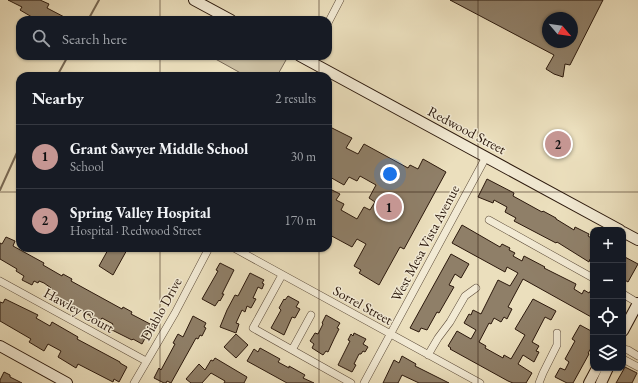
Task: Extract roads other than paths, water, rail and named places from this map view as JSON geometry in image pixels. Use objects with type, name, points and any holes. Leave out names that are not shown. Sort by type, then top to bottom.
[{"type":"street","points":[[194,0],[224,16]]},
{"type":"street","points":[[332,16],[340,0]]},
{"type":"street","name":"Redwood Street","points":[[311,60],[614,227]]},
{"type":"street","name":"West Mesa Vista Avenue","points":[[364,383],[486,157]]},
{"type":"street","points":[[489,220],[590,276]]},
{"type":"street","points":[[626,234],[638,240]]},
{"type":"street","name":"Diablo Drive","points":[[134,383],[175,313],[206,252]]},
{"type":"street","name":"Sorrel Street","points":[[241,252],[480,383]]},
{"type":"street","points":[[282,275],[253,328],[351,383]]},
{"type":"street","name":"Hawley Court","points":[[0,281],[146,361]]},
{"type":"street","points":[[428,355],[465,296],[476,288]]},
{"type":"street","points":[[626,296],[638,303],[626,325]]},
{"type":"street","points":[[292,350],[310,315]]},
{"type":"street","points":[[539,383],[557,345],[557,333]]},
{"type":"street","points":[[0,346],[67,383]]},
{"type":"street","points":[[626,350],[638,356]]},
{"type":"street","points":[[626,361],[638,367]]},
{"type":"street","points":[[589,383],[595,371]]},
{"type":"street","points":[[601,383],[607,371]]},
{"type":"waterway","points":[[90,16],[99,0]]},
{"type":"waterway","points":[[59,72],[66,60]]},
{"type":"waterway","points":[[0,190],[16,155]]},
{"type":"place","name":"Spring Valley Hospital","points":[[558,144]]},
{"type":"place","name":"Grant Sawyer Middle School","points":[[389,207]]}]
